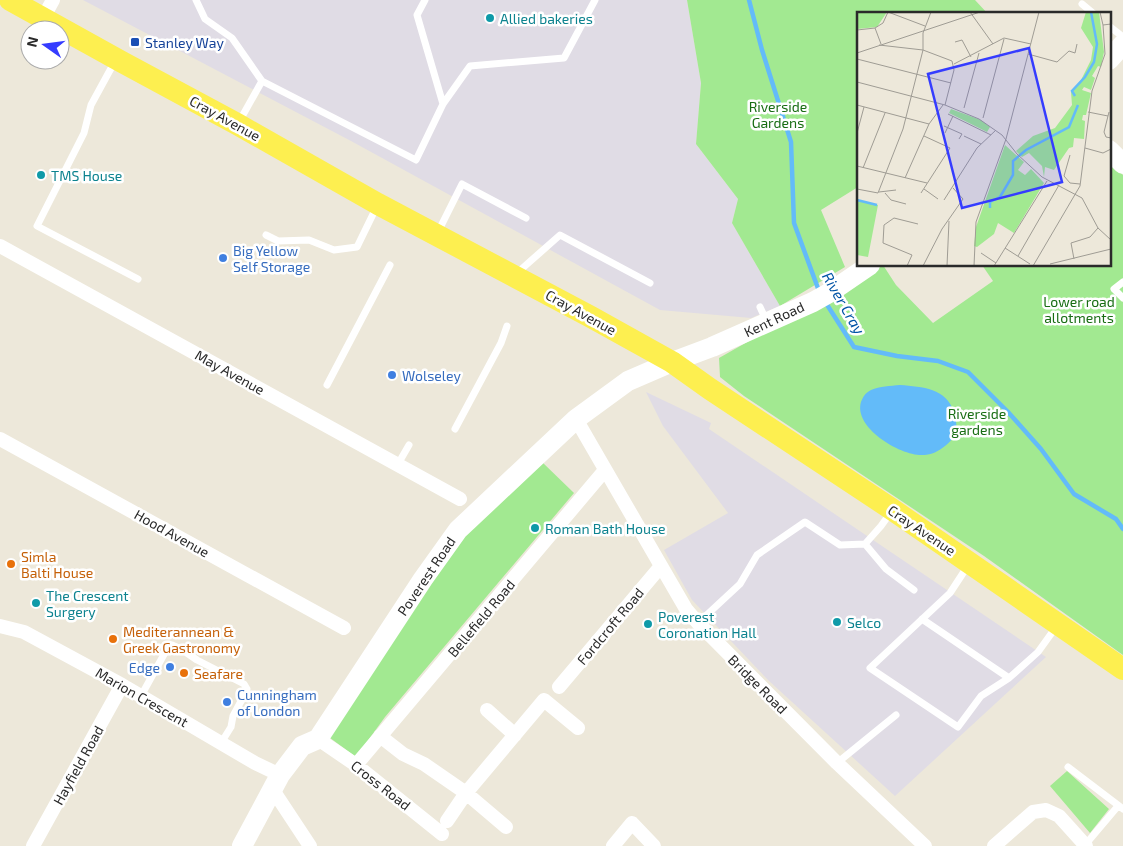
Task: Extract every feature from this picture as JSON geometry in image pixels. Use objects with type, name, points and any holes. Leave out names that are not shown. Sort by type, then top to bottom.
[{"type":"main road","name":"Cray Avenue","points":[[10,0],[48,9],[116,59],[237,124],[378,204],[672,362],[893,510],[1123,669]]},
{"type":"street","points":[[1110,59],[1123,44]]},
{"type":"street","points":[[1110,151],[1123,164]]},
{"type":"street","name":"May Avenue","points":[[0,246],[460,499]]},
{"type":"street","name":"Kent Road","points":[[672,362],[712,348],[764,315],[821,297],[868,266]]},
{"type":"street","name":"Poverest Road","points":[[242,846],[276,782],[302,746],[318,739],[423,579],[458,530],[576,420],[628,381],[672,362]]},
{"type":"street","name":"Bridge Road","points":[[576,420],[686,609],[837,763],[925,846]]},
{"type":"street","name":"Hood Avenue","points":[[0,439],[344,628]]},
{"type":"street","name":"Bellefield Road","points":[[356,765],[605,470]]},
{"type":"street","name":"Fordcroft Road","points":[[559,687],[661,566]]},
{"type":"street","name":"Marion Crescent","points":[[0,626],[24,632],[122,685],[255,763],[276,782]]},
{"type":"street","name":"Hayfield Road","points":[[33,846],[122,685]]},
{"type":"street","points":[[466,794],[544,700],[578,728]]},
{"type":"street","points":[[488,710],[515,735]]},
{"type":"street","points":[[380,736],[403,754],[424,764],[466,794],[506,827]]},
{"type":"street","name":"Cross Road","points":[[318,739],[445,827],[466,794]]},
{"type":"street","points":[[276,782],[310,846]]},
{"type":"street","points":[[994,846],[1033,812],[1046,810],[1059,816],[1086,845]]},
{"type":"street","points":[[613,846],[632,823],[654,846]]},
{"type":"lane","points":[[196,0],[205,19],[232,38],[262,81],[416,160],[443,104],[470,66],[564,58],[595,0]]},
{"type":"lane","points":[[425,0],[417,15],[443,104]]},
{"type":"lane","points":[[1082,4],[1092,12]]},
{"type":"lane","points":[[1110,27],[1123,37]]},
{"type":"lane","points":[[116,59],[91,105],[84,133],[37,226],[138,279]]},
{"type":"lane","points":[[237,124],[262,81]]},
{"type":"lane","points":[[437,235],[462,184],[526,218]]},
{"type":"lane","points":[[266,235],[278,240],[309,240],[334,250],[357,248],[378,204]]},
{"type":"lane","points":[[514,276],[560,235],[650,283]]},
{"type":"lane","points":[[327,386],[390,265]]},
{"type":"lane","points":[[1123,282],[1114,289],[1123,298]]},
{"type":"lane","points":[[455,429],[507,326]]},
{"type":"lane","points":[[398,464],[409,445]]},
{"type":"lane","points":[[698,623],[740,584],[757,556],[805,522],[840,545],[865,544],[893,510]]},
{"type":"lane","points":[[865,544],[886,569],[914,590]]},
{"type":"lane","points":[[970,563],[950,592],[870,668],[958,727],[981,696],[1009,678],[1038,652],[1058,625]]},
{"type":"lane","points":[[922,619],[1009,678]]},
{"type":"lane","points":[[141,696],[170,645],[244,684],[247,688],[246,692],[233,716],[231,727],[221,743]]},
{"type":"lane","points":[[837,763],[896,715]]},
{"type":"lane","points":[[1068,767],[1121,808],[1086,845]]},
{"type":"shaded area","points":[[83,0],[687,0],[701,83],[696,144],[738,199],[732,223],[780,306],[751,318],[660,310],[351,141]]},
{"type":"shaded area","points":[[646,392],[711,423],[709,429],[1046,657],[895,796],[769,681],[692,600],[664,550],[728,513],[663,426]]},
{"type":"green space","name":"Riverside Gardens","points":[[687,0],[975,0],[986,12],[857,12],[857,188],[821,210],[845,267],[780,306],[732,223],[738,199],[696,144],[701,83]]},
{"type":"green space","name":"Riverside gardens","points":[[1110,162],[1123,175],[1123,655],[984,556],[744,396],[720,377],[719,358],[881,266],[884,266],[896,285],[933,323],[993,281],[983,266],[1110,266]]},
{"type":"green space","points":[[541,461],[574,493],[385,717],[356,757],[326,735],[474,521]]},
{"type":"green space","points":[[1067,771],[1109,809],[1090,833],[1050,786]]},
{"type":"water","points":[[900,385],[933,390],[950,404],[954,412],[956,431],[952,440],[940,450],[924,455],[904,451],[881,439],[864,422],[861,412],[863,397],[871,390],[885,386]]},
{"type":"waterway","name":"River Cray","points":[[749,0],[762,50],[791,142],[794,223],[819,291]]},
{"type":"waterway","name":"River Cray","points":[[824,300],[854,347],[897,356],[938,361],[968,372],[1008,412],[1041,449],[1074,494],[1116,519],[1123,529]]},
{"type":"place","name":"Allied bakeries","points":[[490,18]]},
{"type":"place","name":"Stanley Way","points":[[135,42]]},
{"type":"place","name":"TMS House","points":[[41,175]]},
{"type":"place","name":"Big Yellow Self Storage","points":[[223,258]]},
{"type":"place","name":"Wolseley","points":[[392,375]]},
{"type":"place","name":"Roman Bath House","points":[[535,528]]},
{"type":"place","name":"Simla Balti House","points":[[11,564]]},
{"type":"place","name":"The Crescent Surgery","points":[[36,603]]},
{"type":"place","name":"Selco","points":[[837,622]]},
{"type":"place","name":"Poverest Coronation Hall","points":[[648,624]]},
{"type":"place","name":"Mediterannean & Greek Gastronomy","points":[[113,639]]},
{"type":"place","name":"Edge","points":[[170,667]]},
{"type":"place","name":"Seafare","points":[[184,673]]},
{"type":"place","name":"Cunningham of London","points":[[227,702]]},
{"type":"park label","name":"Lower road allotments","points":[[1079,310]]}]
